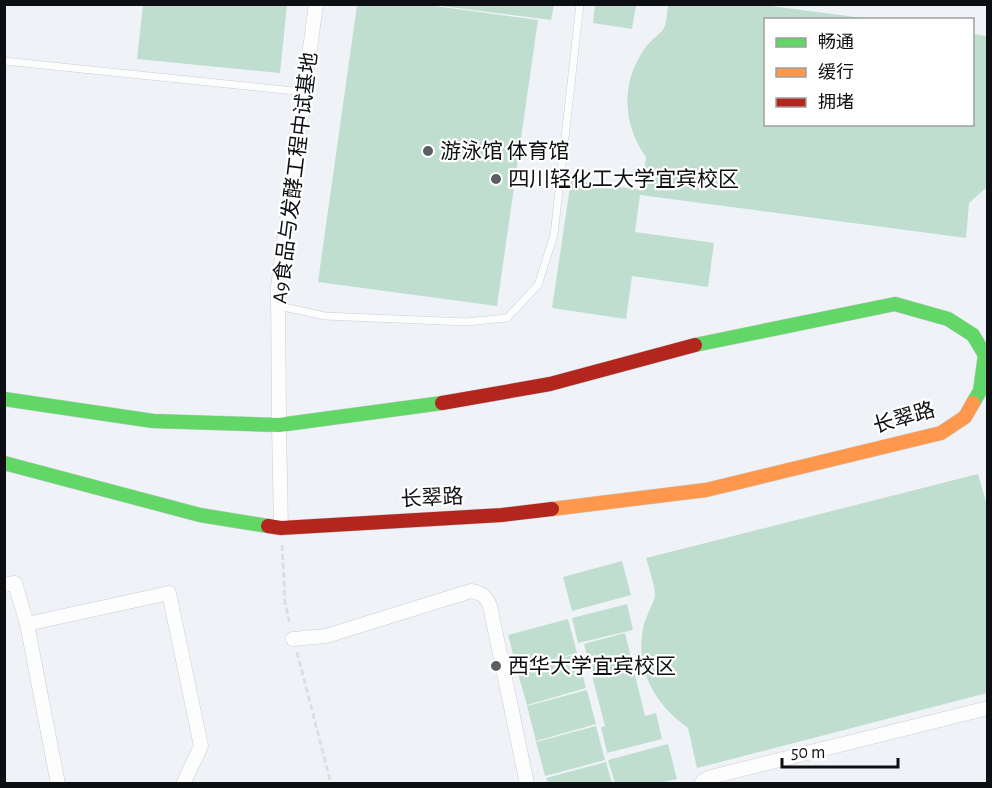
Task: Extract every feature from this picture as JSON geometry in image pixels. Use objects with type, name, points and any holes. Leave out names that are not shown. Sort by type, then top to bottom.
[{"type":"main road","name":"长翠路","points":[[4,399],[153,421],[279,425],[465,400],[550,384],[692,346],[896,304],[948,319],[973,335],[985,355],[980,391],[965,417],[941,433],[706,490],[502,515],[281,528],[200,515],[4,462]]},
{"type":"street","name":"A9食品与发酵工程中试基地","points":[[281,528],[278,287],[316,4]]},
{"type":"street","points":[[4,585],[15,583],[27,624],[58,783]]},
{"type":"street","points":[[293,639],[326,636],[471,591],[487,597],[527,783]]},
{"type":"street","points":[[27,624],[169,593],[201,746],[183,783]]},
{"type":"street","points":[[701,783],[711,777],[987,708]]},
{"type":"lane","points":[[279,306],[337,317],[466,322],[507,318],[538,285],[554,235],[580,4]]},
{"type":"lane","points":[[4,61],[304,92]]},
{"type":"path","points":[[281,528],[285,602],[331,783]]},
{"type":"green space","points":[[554,4],[551,20],[434,5]]},
{"type":"green space","points":[[143,5],[287,5],[280,73],[137,59]]},
{"type":"green space","name":"游泳馆 体育馆","points":[[357,5],[427,5],[538,20],[497,306],[318,282]]},
{"type":"green space","points":[[595,5],[636,5],[632,29],[593,23]]},
{"type":"green space","points":[[668,5],[763,5],[863,18],[764,18],[764,126],[974,126],[974,34],[987,36],[987,187],[969,203],[966,238],[640,195],[635,232],[714,243],[708,287],[632,276],[626,319],[552,308],[571,180],[641,190],[646,157],[629,120],[628,94],[634,68],[641,54],[664,28]]},
{"type":"green space","points":[[978,474],[988,509],[987,693],[697,768],[688,728],[665,707],[656,695],[644,669],[642,640],[644,624],[655,594],[646,558]]},
{"type":"green space","points":[[622,561],[631,595],[572,611],[563,577]]},
{"type":"green space","points":[[627,604],[633,630],[578,643],[572,618]]},
{"type":"green space","points":[[568,619],[577,653],[517,669],[508,635]]},
{"type":"green space","points":[[625,633],[645,716],[656,713],[662,739],[607,753],[601,727],[605,726],[584,644]]},
{"type":"green space","points":[[577,654],[586,688],[527,705],[517,670]]},
{"type":"green space","points":[[587,690],[596,724],[536,741],[527,706]]},
{"type":"green space","points":[[596,726],[605,760],[545,776],[536,742]]},
{"type":"green space","points":[[668,744],[677,779],[659,783],[615,783],[608,760]]},
{"type":"green space","points":[[606,762],[612,783],[548,783],[546,778]]},
{"type":"traffic: fast","points":[[695,345],[895,304],[948,319],[973,335],[985,355],[980,391],[973,403]]},
{"type":"traffic: fast","points":[[4,399],[153,421],[279,425],[442,403]]},
{"type":"traffic: fast","points":[[4,463],[200,515],[268,526]]},
{"type":"traffic: slow","points":[[552,509],[706,490],[941,433],[965,417],[973,403]]},
{"type":"traffic: jam","points":[[442,403],[550,384],[695,345]]},
{"type":"traffic: jam","points":[[268,526],[281,528],[502,515],[552,509]]},
{"type":"place","name":"游泳馆 体育馆","points":[[428,151]]},
{"type":"place","name":"四川轻化工大学宜宾校区","points":[[496,179]]},
{"type":"place","name":"西华大学宜宾校区","points":[[496,666]]}]
